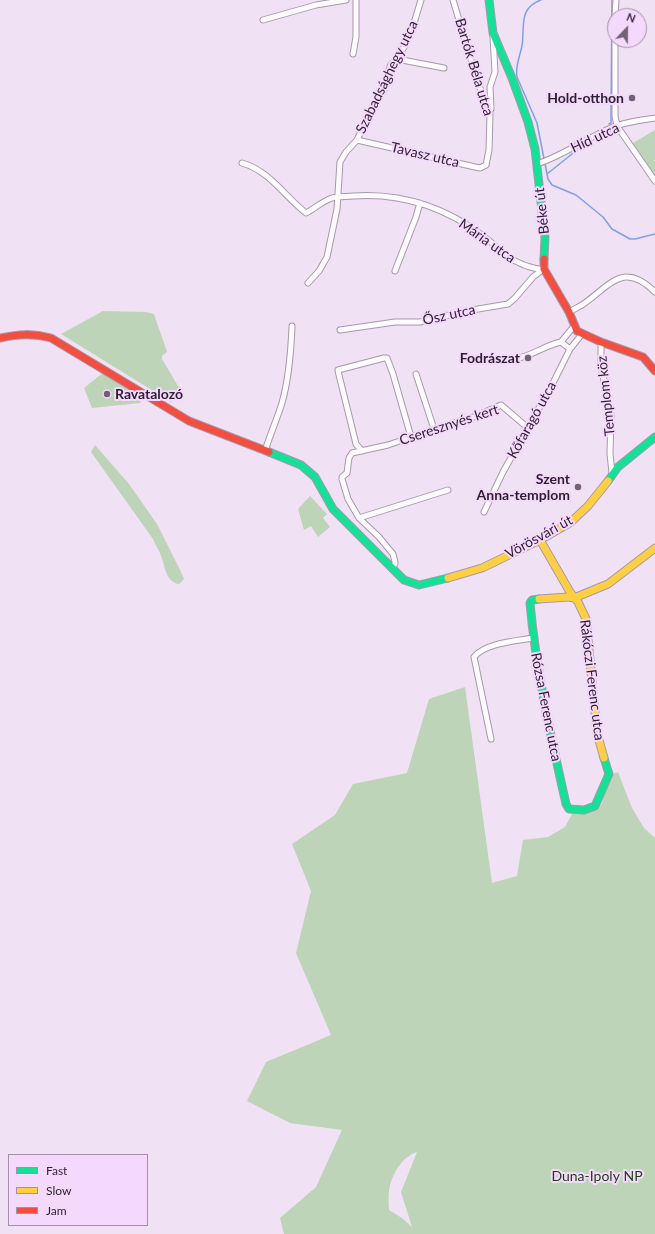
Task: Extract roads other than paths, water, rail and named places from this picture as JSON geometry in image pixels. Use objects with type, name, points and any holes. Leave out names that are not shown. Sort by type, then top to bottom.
[{"type":"street","points":[[264,20],[326,3],[346,0]]},
{"type":"street","points":[[354,54],[356,37],[356,0]]},
{"type":"street","name":"Szabadsághegy utca","points":[[308,283],[319,271],[327,257],[334,226],[338,197],[340,162],[346,152],[357,140],[372,108],[384,90],[390,66],[397,59],[414,23],[421,0]]},
{"type":"street","name":"Bartók Béla utca","points":[[453,0],[478,83],[490,114],[488,159]]},
{"type":"street","name":"Béke út","points":[[490,0],[493,33],[512,78],[528,122],[539,164],[545,237],[544,269]]},
{"type":"street","points":[[490,114],[490,87],[495,72],[493,33]]},
{"type":"street","points":[[615,48],[615,116],[617,126],[655,181]]},
{"type":"street","points":[[397,59],[444,68]]},
{"type":"street","name":"Híd utca","points":[[539,164],[617,126],[655,118]]},
{"type":"street","name":"Tavasz utca","points":[[357,140],[475,167],[484,167],[488,159]]},
{"type":"street","name":"Mária utca","points":[[242,164],[251,166],[262,172],[306,213],[326,200],[338,197],[378,196],[420,203],[450,216],[470,227],[482,235],[506,256],[516,262],[537,270],[544,269]]},
{"type":"street","points":[[395,271],[420,203]]},
{"type":"street","points":[[544,269],[569,312],[574,326],[582,334],[636,354],[646,360],[655,371]]},
{"type":"street","name":"Ősz utca","points":[[340,330],[395,322],[420,322],[466,311],[508,304],[533,278],[544,269]]},
{"type":"street","points":[[569,312],[582,305],[611,282],[624,277],[635,278],[642,281],[655,292]]},
{"type":"street","points":[[265,451],[282,403],[291,353],[292,326]]},
{"type":"street","points":[[502,358],[513,359],[530,356],[539,350],[561,342],[574,326]]},
{"type":"street","name":"Vörösvári út","points":[[0,338],[30,333],[51,338],[189,421],[294,462],[308,470],[314,477],[333,509],[404,580],[415,584],[482,568],[540,540],[570,522],[583,511],[612,473],[655,437]]},
{"type":"street","name":"Kőfaragó utca","points":[[484,512],[502,472],[528,428],[570,349],[582,334]]},
{"type":"street","points":[[561,342],[570,349]]},
{"type":"street","name":"Templom köz","points":[[601,342],[601,366],[611,415],[610,454],[612,473]]},
{"type":"street","points":[[362,451],[356,444],[338,370],[387,358],[411,437]]},
{"type":"street","points":[[416,374],[434,429]]},
{"type":"street","name":"Cseresznyés kert","points":[[362,451],[388,445],[469,419],[501,405],[528,428]]},
{"type":"street","points":[[362,451],[356,452],[350,456],[347,473],[342,477],[342,479],[348,499],[358,518],[379,537],[393,554],[395,564],[391,568]]},
{"type":"street","points":[[358,518],[448,490]]},
{"type":"street","points":[[540,540],[574,598],[608,584],[655,548]]},
{"type":"street","name":"Rózsa Ferenc utca","points":[[569,809],[566,804],[548,722],[533,638],[530,603],[536,598],[574,598]]},
{"type":"street","name":"Rákóczi Ferenc utca","points":[[569,809],[584,810],[595,806],[609,777],[597,733],[586,619],[578,602],[574,598]]},
{"type":"street","points":[[491,739],[474,657],[480,651],[494,646],[533,638]]},
{"type":"waterway","points":[[541,0],[534,3],[529,8],[524,19],[522,46],[517,65],[517,77],[537,123],[548,179],[552,185],[576,195],[603,217],[612,229],[630,239],[655,234]]},
{"type":"waterway","points":[[609,124],[611,123],[612,0]]},
{"type":"waterway","points":[[547,174],[577,150]]},
{"type":"place","name":"Hold-otthon","points":[[632,98]]},
{"type":"place","name":"Fodrászat","points":[[528,358]]},
{"type":"place","name":"Ravatalozó","points":[[107,394]]},
{"type":"place","name":"Szent Anna-templom","points":[[578,487]]},
{"type":"park label","name":"Duna-Ipoly NP","points":[[597,1176]]}]
